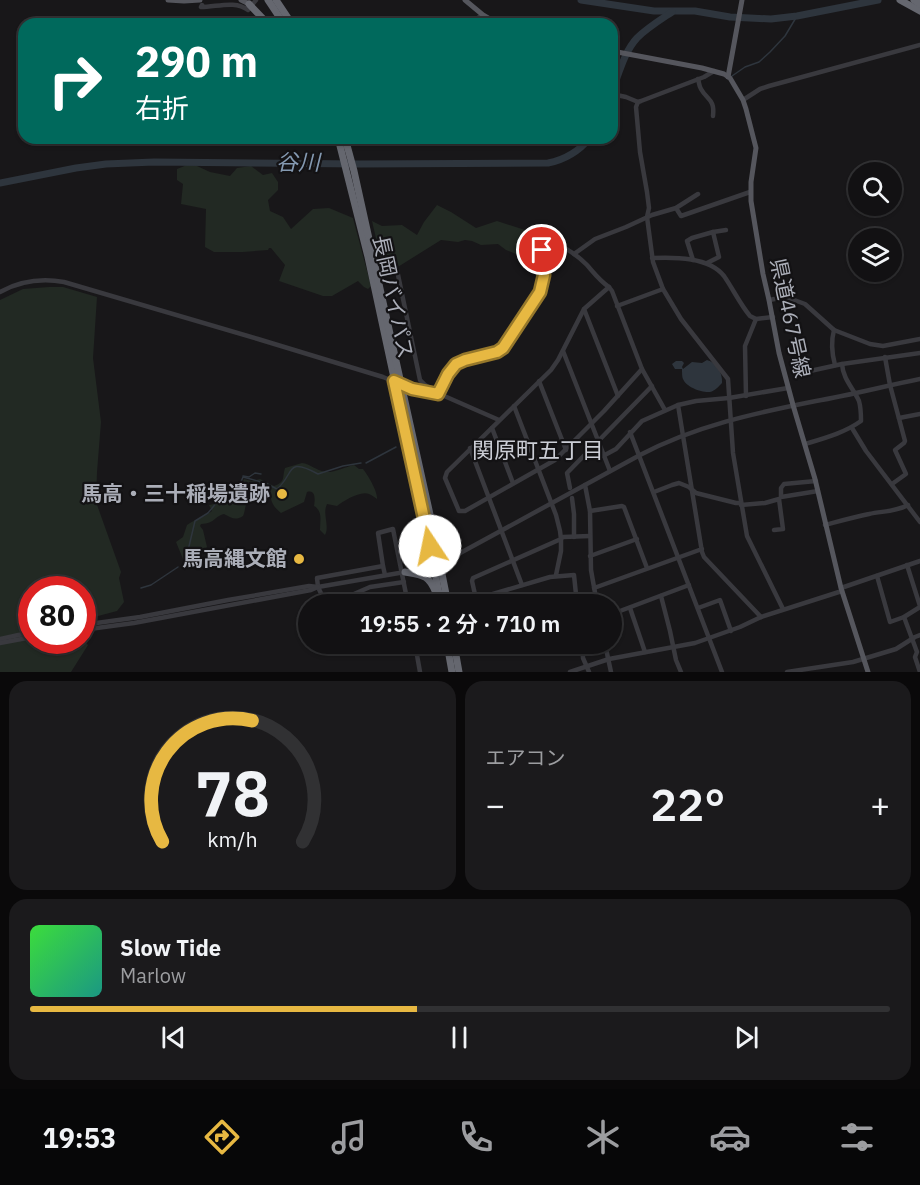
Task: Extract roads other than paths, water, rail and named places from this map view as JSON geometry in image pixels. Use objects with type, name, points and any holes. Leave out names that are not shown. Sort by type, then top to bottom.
[{"type":"highway","points":[[268,0],[276,2],[288,18]]},
{"type":"highway","points":[[900,0],[917,6]]},
{"type":"highway","points":[[276,2],[282,18]]},
{"type":"highway","points":[[248,3],[262,18]]},
{"type":"highway","name":"長岡バイパス","points":[[342,144],[346,150]]},
{"type":"highway","name":"長岡バイパス","points":[[346,144],[445,594]]},
{"type":"highway","name":"長岡バイパス","points":[[437,565],[439,594]]},
{"type":"highway","points":[[404,572],[424,576],[429,580],[436,594]]},
{"type":"highway","points":[[449,654],[452,672]]},
{"type":"highway","points":[[456,654],[459,672]]},
{"type":"main road","points":[[168,0],[201,3]]},
{"type":"main road","points":[[465,0],[488,18]]},
{"type":"main road","points":[[618,52],[714,71],[728,76],[741,3]]},
{"type":"main road","name":"県道467号線","points":[[728,76],[743,100],[756,148],[750,192],[779,353],[816,481],[842,590],[868,672]]},
{"type":"street","points":[[201,3],[201,7],[210,7],[236,3],[248,10],[248,3]]},
{"type":"street","points":[[478,18],[483,15]]},
{"type":"street","points":[[743,100],[769,86],[920,45]]},
{"type":"street","points":[[618,96],[638,102],[714,71]]},
{"type":"street","points":[[698,79],[701,90],[711,102],[714,110],[713,116]]},
{"type":"street","points":[[638,102],[636,107],[640,152],[649,208],[647,217],[652,258],[663,289],[694,336],[728,379],[733,453],[749,542],[783,609]]},
{"type":"street","points":[[346,150],[354,144]]},
{"type":"street","points":[[675,208],[681,216],[750,192]]},
{"type":"street","points":[[574,254],[595,239],[675,208],[698,194]]},
{"type":"street","points":[[693,261],[687,241],[726,230]]},
{"type":"street","points":[[707,263],[719,257],[713,232]]},
{"type":"street","points":[[439,392],[456,364],[497,352],[506,345],[540,292],[544,275],[542,250],[546,245],[554,243],[574,254],[612,291],[642,369],[665,410]]},
{"type":"street","points":[[652,258],[707,263],[721,273],[748,314],[756,319],[773,317]]},
{"type":"street","points":[[397,270],[420,380],[425,386],[499,420]]},
{"type":"street","points":[[0,292],[24,282],[49,280],[64,282],[258,339],[412,389],[439,392]]},
{"type":"street","points":[[609,287],[584,309],[551,370],[447,471],[445,478],[459,511],[465,511],[555,460],[642,369]]},
{"type":"street","points":[[617,306],[663,289]]},
{"type":"street","points":[[769,300],[786,297],[805,304],[834,330],[878,346],[920,339]]},
{"type":"street","points":[[584,309],[618,396]]},
{"type":"street","points":[[746,396],[745,346],[756,319]]},
{"type":"street","points":[[834,330],[832,356],[835,365]]},
{"type":"street","points":[[563,351],[609,471]]},
{"type":"street","points":[[810,371],[835,365],[920,353]]},
{"type":"street","points":[[885,357],[890,386],[905,441],[896,448],[895,453],[906,474],[892,484]]},
{"type":"street","points":[[805,444],[852,428],[861,421],[861,408],[846,380],[842,364]]},
{"type":"street","points":[[96,628],[134,623],[437,565],[609,471],[684,435],[730,420],[793,405],[920,379]]},
{"type":"street","points":[[539,381],[566,450]]},
{"type":"street","points":[[574,537],[574,514],[567,473],[652,386]]},
{"type":"street","points":[[603,456],[616,449],[642,421],[678,405],[788,388]]},
{"type":"street","points":[[678,405],[704,557],[761,617]]},
{"type":"street","points":[[514,406],[559,523],[561,551],[556,575]]},
{"type":"street","points":[[899,418],[920,414]]},
{"type":"street","points":[[492,428],[513,483]]},
{"type":"street","points":[[852,428],[866,451],[920,522]]},
{"type":"street","points":[[630,432],[722,672]]},
{"type":"street","points":[[471,448],[522,585]]},
{"type":"street","points":[[774,530],[783,529],[780,488],[784,484],[816,481]]},
{"type":"street","points":[[654,492],[676,484],[686,485],[696,492],[741,504],[765,503],[780,497],[818,491]]},
{"type":"street","points":[[585,485],[590,511],[590,556],[595,594]]},
{"type":"street","points":[[825,525],[908,505]]},
{"type":"street","points":[[590,511],[624,507],[647,568]]},
{"type":"street","points":[[386,575],[378,533],[393,529],[404,572],[406,594]]},
{"type":"street","points":[[576,594],[574,575],[556,575],[476,599],[472,581],[473,578],[563,537],[590,536]]},
{"type":"street","points":[[590,556],[637,539]]},
{"type":"street","points":[[594,588],[702,549]]},
{"type":"street","points":[[570,672],[588,669],[609,659],[709,639],[761,617],[920,561]]},
{"type":"street","points":[[877,576],[890,622],[920,607],[908,565]]},
{"type":"street","points":[[321,594],[316,578],[383,566]]},
{"type":"street","points":[[354,594],[370,587],[404,582]]},
{"type":"street","points":[[622,611],[689,585]]},
{"type":"street","points":[[96,623],[309,586],[318,587]]},
{"type":"street","points":[[661,596],[681,672]]},
{"type":"street","points":[[698,608],[720,600],[731,631]]},
{"type":"street","points":[[630,608],[645,652]]},
{"type":"street","points":[[904,616],[920,672]]},
{"type":"street","points":[[0,639],[18,635]]},
{"type":"street","points":[[787,672],[823,669],[863,659],[896,649],[920,635]]},
{"type":"street","points":[[0,644],[18,640]]},
{"type":"street","points":[[417,654],[420,672]]},
{"type":"street","points":[[583,654],[588,669]]},
{"type":"street","points":[[608,654],[611,672]]},
{"type":"waterway","points":[[581,0],[654,11],[695,11],[730,17],[771,19],[878,0]]},
{"type":"waterway","name":"谷川","points":[[618,75],[625,56],[637,38],[672,12]]},
{"type":"waterway","points":[[732,76],[745,67],[759,62],[770,52],[785,36],[797,16]]},
{"type":"waterway","name":"谷川","points":[[0,183],[76,168],[154,162],[548,163],[560,160],[584,144]]},
{"type":"waterway","points":[[366,463],[396,447]]},
{"type":"waterway","points":[[184,563],[195,521],[208,513],[218,501],[234,494],[243,477],[277,489],[295,467],[308,469],[318,474],[361,463]]},
{"type":"waterway","points":[[243,476],[261,474]]},
{"type":"waterway","points":[[141,588],[151,585],[178,567]]},
{"type":"place","name":"馬高・三十稲場遺跡","points":[[282,494]]},
{"type":"place","name":"馬高縄文館","points":[[299,559]]},
{"type":"district","name":"関原町五丁目","points":[[538,450]]}]
